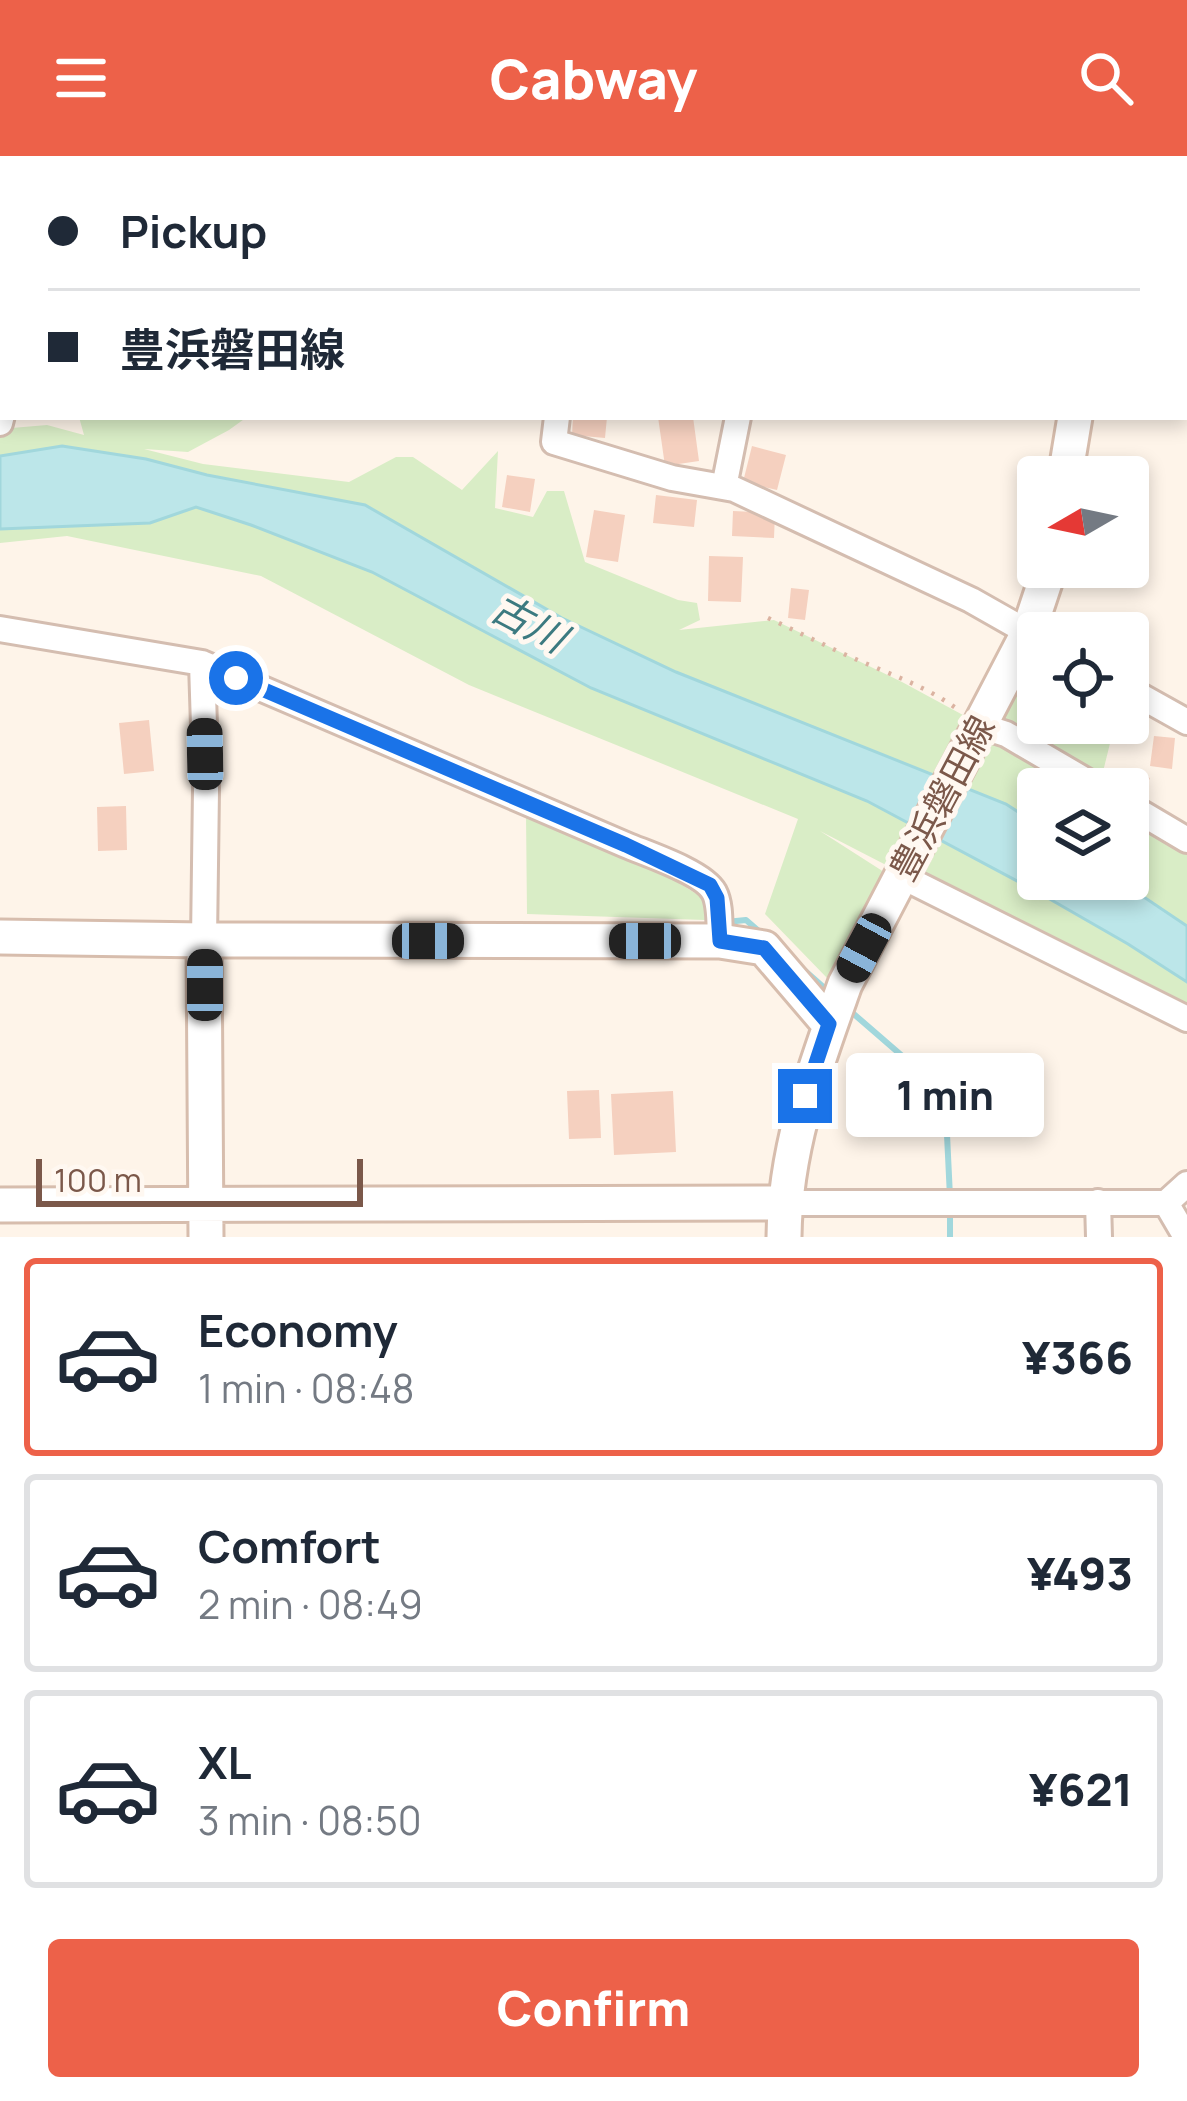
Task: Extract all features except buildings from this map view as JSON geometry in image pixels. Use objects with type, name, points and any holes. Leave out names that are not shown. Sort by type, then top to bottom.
[{"type":"street","points":[[557,420],[554,442],[672,478],[734,489],[971,600],[1017,627]]},
{"type":"street","points":[[724,487],[737,420]]},
{"type":"street","points":[[1068,456],[1074,420]]},
{"type":"street","points":[[0,629],[202,663],[678,868],[710,885],[717,898],[720,941]]},
{"type":"street","points":[[202,663],[206,1221]]},
{"type":"street","name":"豊浜磐田線","points":[[784,1220],[805,1096],[836,1006],[1017,664]]},
{"type":"street","points":[[1149,701],[1187,722]]},
{"type":"street","points":[[981,726],[1006,734],[1064,768]]},
{"type":"street","points":[[1149,818],[1187,840]]},
{"type":"street","points":[[901,877],[1187,1019]]},
{"type":"street","points":[[0,937],[720,941],[764,948],[836,1006]]},
{"type":"street","points":[[0,1205],[206,1221],[784,1220],[1098,1202],[1166,1203],[1187,1184]]},
{"type":"street","points":[[1098,1202],[1099,1237]]},
{"type":"street","points":[[1166,1203],[1186,1237]]},
{"type":"path","points":[[769,618],[934,692],[981,726]]},
{"type":"green space","points":[[80,420],[243,420],[188,452],[144,449],[203,464],[349,482],[396,457],[413,457],[462,490],[498,451],[495,508],[533,517],[547,491],[564,491],[585,562],[678,600],[697,603],[700,620],[679,630],[774,620],[987,728],[1017,675],[1017,744],[1110,744],[1104,768],[1017,768],[1017,900],[1149,900],[1149,821],[1187,843],[1187,1020],[820,831],[884,872],[828,979],[765,914],[798,819],[469,685],[261,576],[67,536],[0,543],[0,429],[47,425],[84,435]]},
{"type":"green space","points":[[526,814],[640,859],[703,898],[705,920],[527,914]]},
{"type":"water","name":"古川","points":[[62,446],[365,505],[562,618],[676,672],[1006,804],[1017,811],[1017,881],[867,801],[591,688],[372,572],[251,525],[196,507],[150,523],[0,529],[0,456]]},
{"type":"water","points":[[1051,900],[1148,900],[1187,926],[1187,982]]},
{"type":"waterway","points":[[726,922],[746,920],[761,933]]},
{"type":"waterway","points":[[803,969],[829,992]]},
{"type":"waterway","points":[[848,1009],[945,1093],[950,1197]]},
{"type":"waterway","points":[[950,1211],[950,1237]]},
{"type":"route","points":[[236,678],[710,885],[717,898],[720,941],[764,948],[829,1024],[805,1096]]}]
